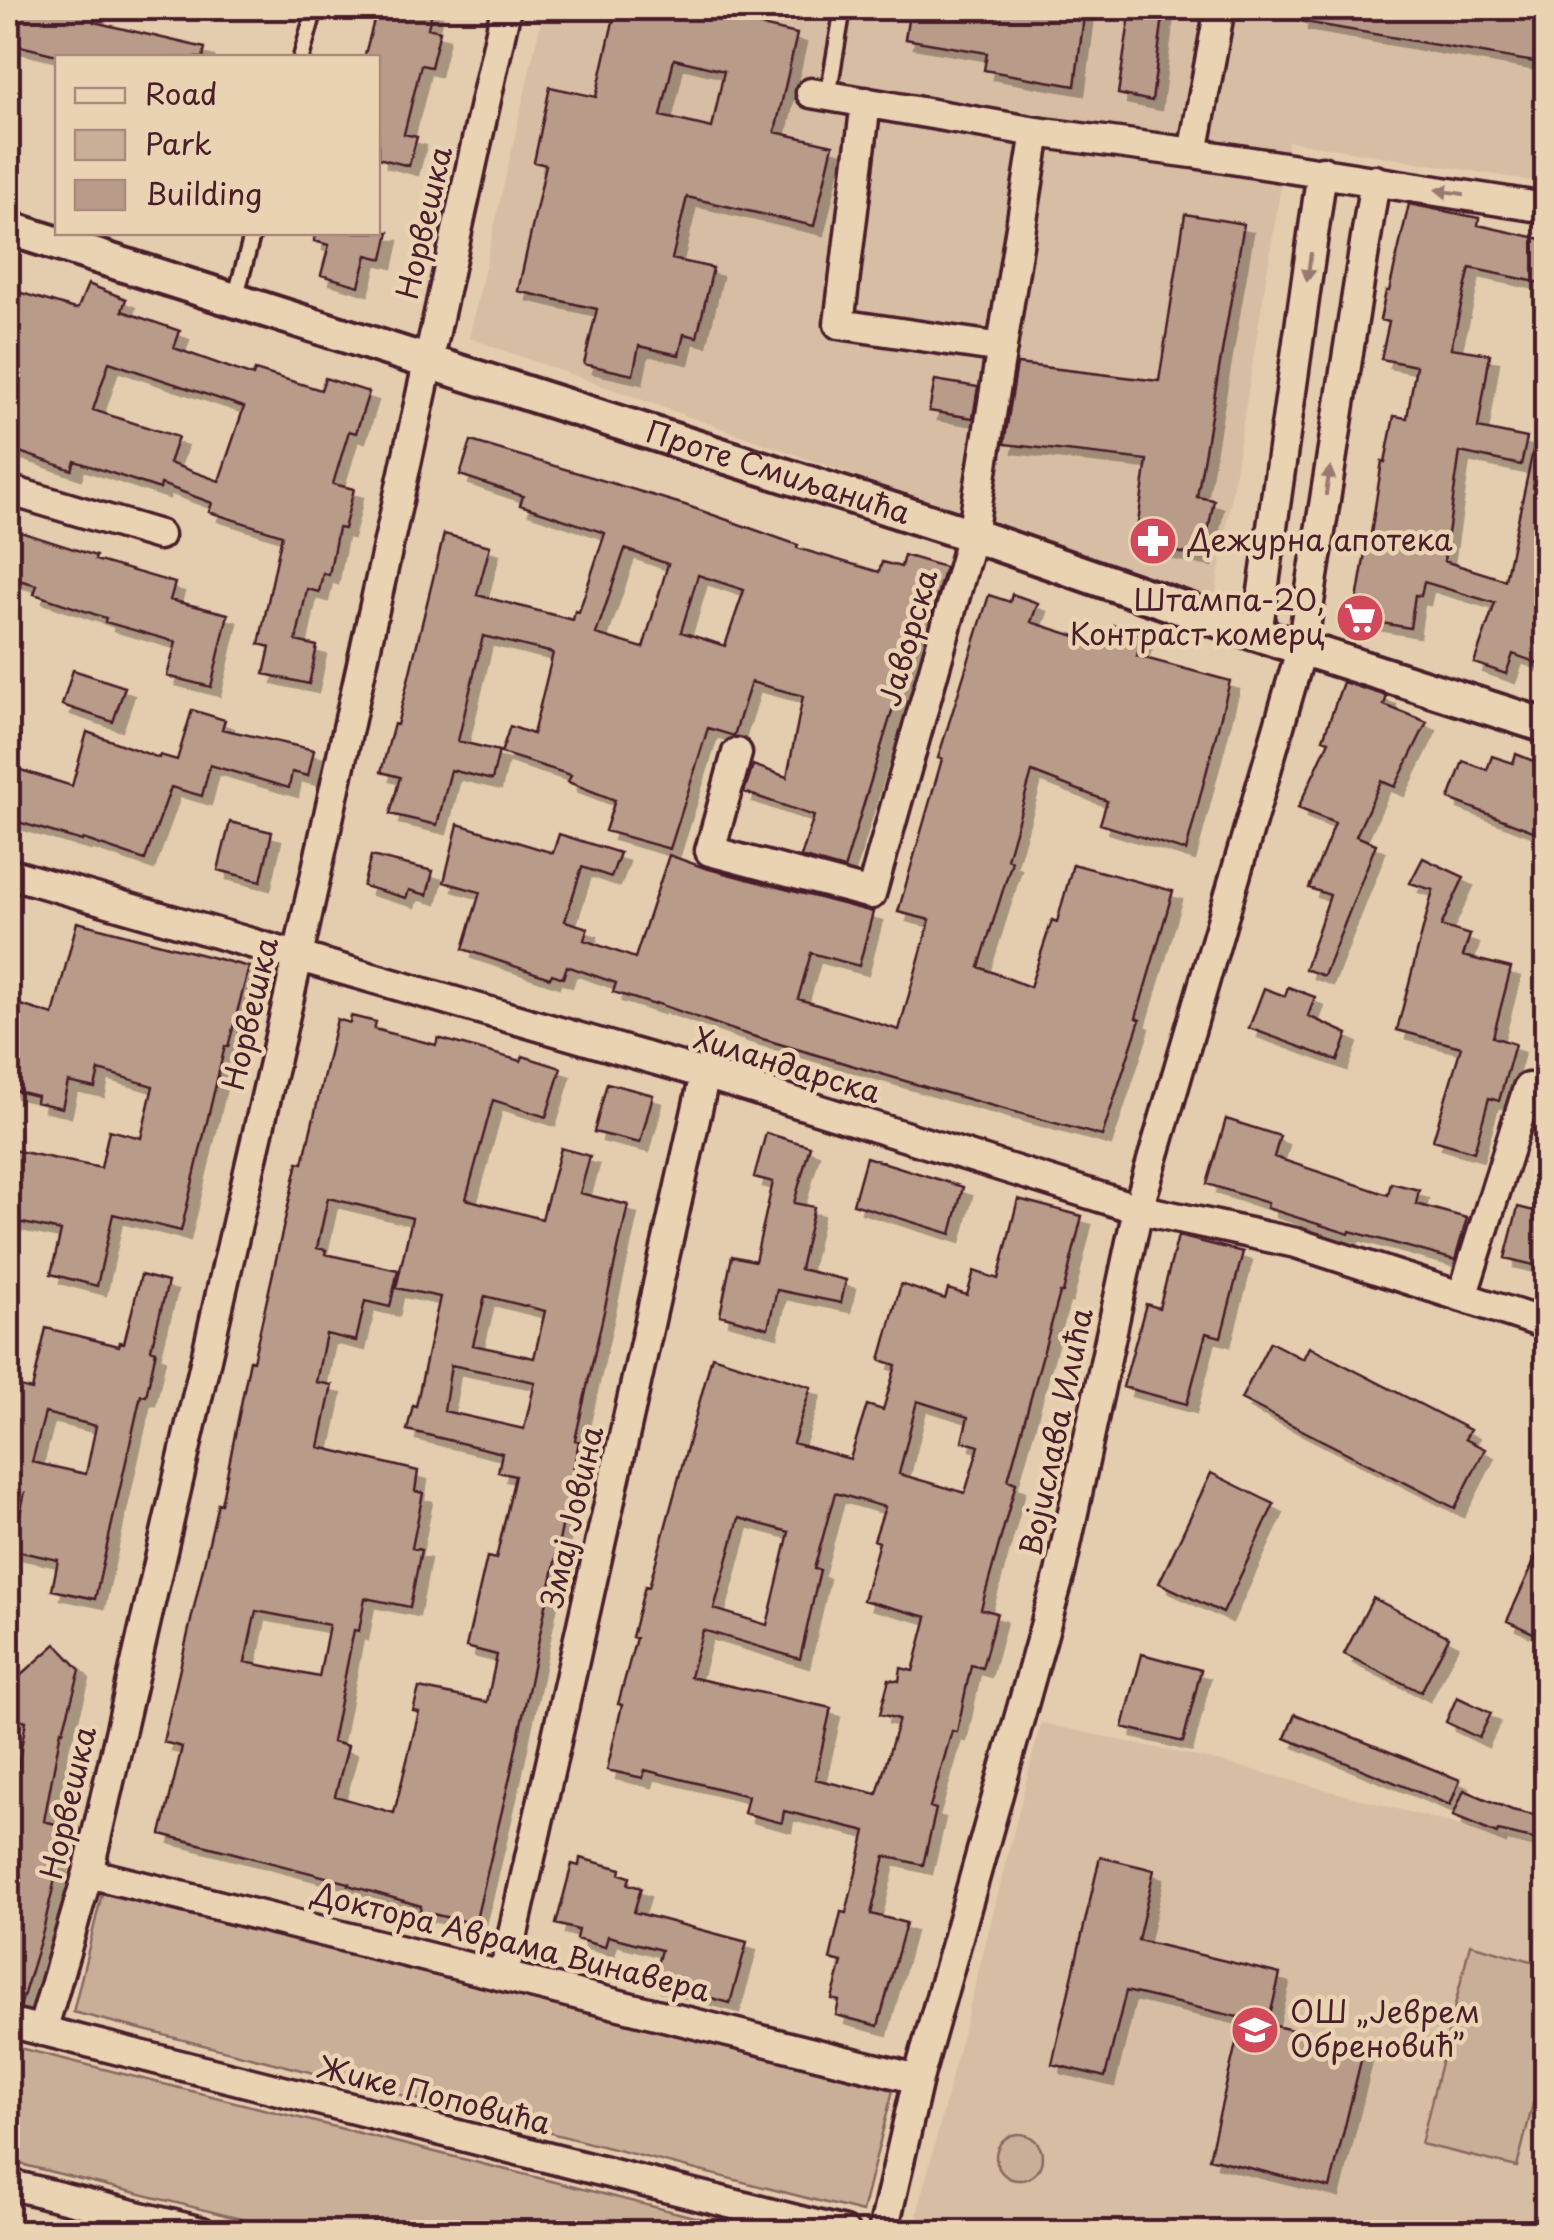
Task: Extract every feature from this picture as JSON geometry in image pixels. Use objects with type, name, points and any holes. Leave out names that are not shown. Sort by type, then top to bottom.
[{"type":"street","name":"Норвешка","points":[[42,2031],[88,1873],[298,958],[506,8]]},
{"type":"street","points":[[1193,153],[1220,8]]},
{"type":"street","points":[[820,94],[1036,132],[1322,171],[1546,208]]},
{"type":"street","points":[[866,102],[838,324],[1002,348]]},
{"type":"street","name":"Јаворска","points":[[736,753],[710,850],[870,894],[972,535],[1036,132]]},
{"type":"street","points":[[1257,634],[1322,171]]},
{"type":"street","name":"Војислава Илића","points":[[883,2232],[918,2079],[1060,1573],[1138,1208],[1302,647],[1376,180]]},
{"type":"street","name":"Проте Смиљанића","points":[[8,228],[972,535],[1257,634],[1546,726]]},
{"type":"street","points":[[8,490],[158,535]]},
{"type":"street","name":"Хиландарска","points":[[8,873],[705,1074],[1138,1208],[1296,1243],[1546,1324]]},
{"type":"street","name":"Змај Јовина","points":[[504,1974],[705,1074]]},
{"type":"street","points":[[1462,1297],[1528,1088]]},
{"type":"street","name":"Доктора Аврама Винавера","points":[[88,1873],[918,2079]]},
{"type":"street","name":"Жике Поповића","points":[[8,2022],[844,2232]]},
{"type":"street","points":[[8,2184],[202,2232]]},
{"type":"lane","points":[[303,55],[315,8]]},
{"type":"lane","points":[[820,94],[842,8]]},
{"type":"lane","points":[[234,301],[252,235]]},
{"type":"shaded area","points":[[544,8],[1546,8],[1546,183],[1288,141],[1214,604],[469,338]]},
{"type":"shaded area","name":"ОШ „Јеврем Обреновић”","points":[[1041,1723],[1226,1763],[1546,1849],[1546,2212],[1541,2232],[940,2232],[917,2215]]},
{"type":"green space","points":[[103,1890],[893,2090],[862,2212],[73,2012]]},
{"type":"green space","points":[[1470,1944],[1546,1965],[1546,2052],[1517,2167],[1421,2144]]},
{"type":"green space","points":[[8,2045],[754,2232],[293,2232],[8,2161]]},
{"type":"green space","points":[[1019,2134],[1036,2140],[1042,2157],[1036,2174],[1019,2180],[1002,2174],[996,2157],[1002,2140]]},
{"type":"building","points":[[8,8],[97,8],[94,22],[205,48],[204,55],[57,55],[8,43]]},
{"type":"building","points":[[388,8],[433,8],[428,28],[440,31],[431,67],[421,65],[404,134],[417,137],[409,166],[380,159],[380,55],[365,55],[376,13],[386,16]]},
{"type":"building","points":[[616,8],[683,8],[797,34],[775,132],[833,145],[814,226],[687,197],[672,259],[713,268],[697,337],[684,334],[679,355],[639,346],[633,375],[584,364],[597,309],[518,291],[546,165],[534,162],[550,87],[596,97]],"holes":[[[674,59],[724,71],[712,128],[661,116]]]},
{"type":"building","points":[[910,8],[1085,8],[1075,86],[984,70],[987,53],[905,39]]},
{"type":"building","points":[[1131,8],[1164,8],[1152,101],[1118,94]]},
{"type":"building","points":[[1300,8],[1546,8],[1546,64],[1299,21]]},
{"type":"building","points":[[1409,204],[1479,218],[1478,225],[1546,240],[1546,284],[1470,268],[1451,348],[1490,354],[1478,428],[1527,438],[1521,465],[1460,452],[1444,561],[1505,580],[1536,437],[1546,438],[1546,666],[1513,654],[1506,674],[1474,663],[1495,603],[1424,582],[1421,596],[1415,595],[1410,628],[1354,618],[1382,461],[1385,462],[1394,416],[1407,418],[1416,366],[1381,359],[1389,322],[1380,320]]},
{"type":"building","points":[[1185,214],[1244,224],[1197,497],[1214,500],[1203,557],[1135,544],[1147,460],[1004,444],[1017,364],[1159,381]]},
{"type":"building","points":[[389,232],[383,259],[367,255],[359,286],[321,275],[329,245],[314,241],[315,235]]},
{"type":"building","points":[[88,284],[126,299],[122,311],[180,331],[174,348],[253,376],[255,370],[321,390],[325,378],[369,392],[356,433],[349,431],[333,484],[354,489],[344,529],[338,528],[329,575],[323,573],[319,592],[307,589],[296,641],[317,646],[309,684],[264,674],[270,647],[259,644],[282,535],[209,512],[212,503],[161,484],[160,489],[75,461],[72,470],[8,448],[8,289],[78,308]],"holes":[[[109,362],[244,407],[219,481],[169,463],[178,437],[93,410]]]},
{"type":"building","points":[[935,380],[978,387],[973,418],[929,411]]},
{"type":"building","points":[[471,441],[685,505],[798,545],[797,548],[879,572],[882,562],[901,567],[904,555],[945,567],[927,632],[917,629],[844,869],[801,857],[814,816],[744,792],[753,765],[787,777],[803,696],[751,682],[734,736],[708,728],[670,849],[605,831],[615,800],[568,782],[571,775],[501,753],[510,726],[533,734],[553,653],[483,636],[458,741],[499,751],[492,780],[451,770],[437,825],[390,814],[400,777],[381,772],[394,724],[397,725],[444,534],[490,546],[477,595],[573,620],[605,533],[520,505],[523,496],[460,475]],"holes":[[[625,549],[668,564],[643,648],[596,634]],[[698,575],[744,590],[725,646],[681,632]]]},
{"type":"building","points":[[8,528],[96,556],[95,560],[175,583],[170,600],[228,614],[211,687],[167,676],[176,642],[105,622],[106,618],[34,594],[37,585],[8,577]]},
{"type":"building","points":[[1012,594],[1038,603],[1031,622],[1106,646],[1113,625],[1144,635],[1137,656],[1230,681],[1186,851],[1100,824],[1107,801],[1032,772],[1007,859],[1012,861],[979,967],[1030,987],[1052,920],[1057,922],[1073,864],[1173,891],[1136,1018],[1140,1020],[1102,1136],[613,992],[616,983],[567,966],[563,978],[552,974],[550,978],[463,949],[480,892],[444,882],[458,824],[553,853],[559,834],[620,853],[611,877],[582,867],[565,921],[588,928],[584,940],[635,958],[669,855],[873,912],[859,966],[811,953],[798,999],[899,1030],[930,920],[898,912],[942,759],[938,758],[989,595],[1010,602]]},
{"type":"building","points":[[73,670],[125,687],[113,722],[62,705]]},
{"type":"building","points":[[1343,682],[1387,696],[1384,705],[1427,722],[1395,787],[1381,781],[1356,836],[1376,844],[1324,976],[1305,969],[1330,895],[1309,888],[1335,823],[1298,808],[1329,741],[1323,739]]},
{"type":"building","points":[[192,710],[225,720],[222,729],[314,750],[308,776],[292,772],[289,788],[210,765],[202,796],[171,787],[145,860],[8,819],[8,766],[72,786],[87,732],[159,758],[160,755],[177,760]]},
{"type":"building","points":[[1516,754],[1546,766],[1546,836],[1449,799],[1463,761],[1487,770],[1492,756],[1513,763]]},
{"type":"building","points":[[230,822],[272,832],[261,881],[218,870]]},
{"type":"building","points":[[371,856],[433,871],[427,895],[409,890],[406,898],[363,886]]},
{"type":"building","points":[[1423,858],[1464,877],[1441,926],[1470,935],[1463,956],[1511,968],[1493,1037],[1515,1044],[1499,1101],[1489,1098],[1474,1152],[1433,1140],[1461,1047],[1397,1030],[1433,890],[1410,883]]},
{"type":"building","points":[[77,922],[249,967],[228,1047],[225,1046],[181,1231],[113,1214],[97,1286],[51,1274],[61,1231],[8,1220],[8,1149],[101,1168],[109,1130],[141,1138],[153,1086],[99,1070],[95,1088],[68,1082],[62,1108],[36,1102],[37,1096],[8,1089],[8,1001],[53,1015]]},
{"type":"building","points":[[1288,987],[1315,997],[1308,1016],[1348,1034],[1338,1061],[1249,1028],[1264,988],[1285,996]]},
{"type":"building","points":[[351,1016],[376,1022],[374,1029],[436,1045],[438,1038],[561,1068],[546,1117],[493,1100],[466,1199],[542,1219],[561,1148],[590,1156],[580,1193],[628,1205],[575,1440],[579,1441],[510,1777],[475,1924],[420,1911],[421,1906],[349,1883],[161,1834],[182,1747],[163,1742],[218,1503],[221,1504],[250,1360],[253,1361],[298,1162],[303,1163],[337,1019],[350,1023]],"holes":[[[328,1198],[412,1218],[396,1288],[440,1297],[407,1430],[502,1453],[498,1472],[515,1476],[496,1559],[487,1557],[466,1647],[497,1655],[487,1702],[419,1688],[413,1711],[419,1712],[394,1813],[335,1796],[348,1746],[332,1742],[354,1630],[359,1631],[365,1598],[410,1607],[421,1550],[412,1548],[423,1493],[415,1491],[418,1471],[319,1447],[332,1385],[316,1382],[326,1334],[356,1341],[365,1301],[390,1307],[398,1270],[325,1254],[326,1250],[317,1248]],[[485,1296],[545,1311],[534,1358],[473,1345]],[[451,1365],[535,1382],[524,1429],[444,1411]],[[256,1611],[329,1625],[319,1677],[245,1662]]]},
{"type":"building","points":[[607,1083],[653,1095],[640,1143],[594,1132]]},
{"type":"building","points":[[1226,1119],[1280,1136],[1274,1157],[1388,1195],[1391,1183],[1419,1190],[1416,1204],[1467,1218],[1455,1260],[1350,1231],[1349,1234],[1207,1184]]},
{"type":"building","points":[[766,1133],[810,1146],[794,1203],[814,1207],[800,1269],[846,1280],[841,1303],[777,1290],[768,1328],[720,1315],[732,1256],[755,1261],[773,1182],[754,1177]]},
{"type":"building","points":[[866,1157],[963,1187],[951,1234],[853,1204]]},
{"type":"building","points":[[1018,1199],[1082,1216],[1008,1480],[1016,1483],[981,1609],[997,1613],[982,1668],[971,1665],[957,1732],[952,1731],[930,1807],[936,1809],[923,1865],[885,1856],[871,1914],[906,1923],[878,2026],[836,2015],[839,2001],[832,1999],[842,1962],[830,1959],[866,1831],[784,1811],[782,1823],[744,1813],[748,1796],[645,1770],[643,1778],[607,1770],[622,1705],[618,1704],[636,1638],[632,1637],[712,1356],[811,1387],[793,1443],[850,1459],[867,1405],[883,1410],[896,1365],[880,1360],[901,1284],[945,1299],[948,1289],[967,1295],[974,1271],[998,1279]],"holes":[[[917,1401],[968,1417],[962,1441],[979,1446],[965,1493],[899,1474]],[[835,1493],[885,1507],[874,1540],[879,1542],[863,1600],[927,1617],[913,1671],[901,1668],[899,1681],[889,1679],[880,1714],[899,1719],[877,1794],[815,1779],[831,1708],[690,1677],[703,1630],[800,1659],[820,1570],[814,1569]],[[739,1518],[789,1532],[767,1625],[714,1609]]]},
{"type":"building","points":[[1518,1207],[1546,1214],[1546,1268],[1505,1258]]},
{"type":"building","points":[[1178,1236],[1243,1252],[1221,1337],[1206,1333],[1187,1404],[1123,1387],[1146,1304],[1159,1308]]},
{"type":"building","points":[[141,1275],[168,1282],[151,1349],[156,1351],[146,1396],[141,1395],[95,1599],[52,1590],[58,1560],[12,1550],[25,1492],[15,1522],[8,1521],[8,1384],[32,1390],[46,1328],[119,1346],[124,1343]],"holes":[[[45,1413],[96,1426],[86,1474],[32,1462]]]},
{"type":"building","points":[[1270,1342],[1303,1359],[1309,1347],[1470,1430],[1465,1439],[1485,1449],[1455,1508],[1241,1399]]},
{"type":"building","points":[[1211,1473],[1274,1504],[1223,1613],[1159,1583]]},
{"type":"building","points":[[1546,1535],[1546,1639],[1507,1621]]},
{"type":"building","points":[[1373,1598],[1449,1637],[1421,1692],[1344,1654]]},
{"type":"building","points":[[56,1644],[80,1670],[61,1730],[44,1821],[67,1827],[43,1931],[20,2007],[8,2005],[8,1821],[26,1721],[9,1716],[20,1676]]},
{"type":"building","points":[[1142,1654],[1201,1670],[1183,1742],[1123,1727]]},
{"type":"building","points":[[1457,1697],[1491,1713],[1479,1738],[1446,1722]]},
{"type":"building","points":[[1295,1714],[1460,1780],[1450,1805],[1285,1738]]},
{"type":"building","points":[[1464,1790],[1512,1810],[1546,1818],[1546,1842],[1498,1831],[1497,1834],[1453,1816]]},
{"type":"building","points":[[1100,1857],[1154,1870],[1138,1940],[1280,1974],[1268,2024],[1364,2048],[1330,2188],[1209,2158],[1242,2018],[1126,1991],[1105,2077],[1052,2064]]},
{"type":"building","points":[[580,1858],[621,1869],[620,1874],[630,1877],[628,1884],[641,1888],[634,1912],[747,1942],[730,2003],[652,1982],[661,1950],[608,1936],[605,1947],[576,1939],[578,1930],[556,1924],[572,1864],[579,1866]]},
{"type":"place","name":"Дежурна апотека","points":[[1153,541]]},
{"type":"place","name":"Штампа-20, Контраст комерц","points":[[1360,618]]},
{"type":"place","name":"ОШ „Јеврем Обреновић”","points":[[1255,2030]]}]
